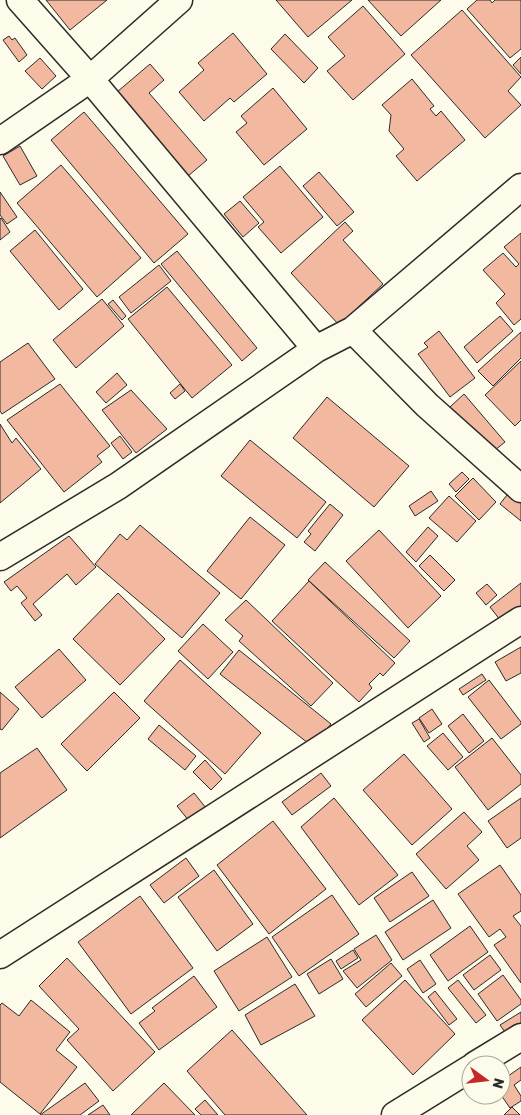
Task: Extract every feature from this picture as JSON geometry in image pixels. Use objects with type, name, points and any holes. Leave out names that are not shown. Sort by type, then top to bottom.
[{"type":"street","points":[[20,0],[90,79],[316,349]]},
{"type":"street","points":[[0,141],[90,79],[179,0]]},
{"type":"street","points":[[0,557],[118,486],[316,349],[353,330],[521,187]]},
{"type":"street","points":[[353,330],[427,405],[521,489]]},
{"type":"street","points":[[0,956],[521,620]]},
{"type":"street","points":[[492,1055],[521,1037]]},
{"type":"street","points":[[395,1115],[461,1074]]},
{"type":"building","points":[[46,0],[107,0],[70,30]]},
{"type":"building","points":[[276,0],[352,0],[308,37]]},
{"type":"building","points":[[368,0],[441,0],[401,36]]},
{"type":"building","points":[[477,0],[490,0],[492,3],[495,0],[521,0],[521,49],[510,58],[467,9]]},
{"type":"building","points":[[363,6],[405,54],[353,100],[327,71],[345,56],[328,37]]},
{"type":"building","points":[[462,10],[521,77],[508,91],[521,105],[485,138],[411,55]]},
{"type":"building","points":[[233,33],[267,74],[234,102],[230,98],[204,121],[179,92],[204,70],[198,63]]},
{"type":"building","points":[[285,34],[318,68],[304,83],[271,49]]},
{"type":"building","points":[[9,36],[12,40],[15,38],[27,55],[19,62],[3,40]]},
{"type":"building","points":[[521,57],[521,74],[513,65]]},
{"type":"building","points":[[40,58],[56,76],[42,89],[25,71]]},
{"type":"building","points":[[150,64],[164,80],[149,93],[207,160],[188,176],[117,92]]},
{"type":"building","points":[[412,79],[434,106],[430,109],[436,116],[441,111],[465,140],[417,181],[396,156],[404,149],[389,131],[391,115],[382,105]]},
{"type":"building","points":[[273,88],[307,129],[264,165],[236,132],[247,123],[241,116]]},
{"type":"building","points":[[84,112],[188,234],[154,263],[51,140]]},
{"type":"building","points":[[20,146],[37,176],[20,185],[3,156]]},
{"type":"building","points":[[61,165],[141,258],[97,297],[17,203]]},
{"type":"building","points":[[280,166],[323,217],[281,253],[258,227],[264,222],[243,197]]},
{"type":"building","points":[[319,172],[354,212],[337,226],[303,186]]},
{"type":"building","points":[[0,192],[17,217],[7,224],[0,215]]},
{"type":"building","points":[[240,201],[259,223],[243,237],[224,214]]},
{"type":"building","points":[[0,219],[10,232],[0,240]]},
{"type":"building","points":[[345,222],[353,231],[343,240],[383,284],[339,325],[291,273]]},
{"type":"building","points":[[35,230],[83,289],[59,310],[10,251]]},
{"type":"building","points":[[521,233],[521,319],[514,325],[496,303],[505,294],[483,270],[503,253],[516,267],[519,264],[504,247]]},
{"type":"building","points":[[177,251],[257,348],[242,361],[161,264]]},
{"type":"building","points":[[159,265],[171,281],[131,313],[119,297]]},
{"type":"building","points":[[167,287],[232,365],[192,398],[128,319]]},
{"type":"building","points":[[102,299],[124,326],[76,368],[53,340]]},
{"type":"building","points":[[113,300],[126,316],[122,320],[108,304]]},
{"type":"building","points":[[500,316],[513,331],[477,363],[464,347]]},
{"type":"building","points":[[439,331],[475,378],[450,397],[418,354],[428,347],[424,343]]},
{"type":"building","points":[[521,332],[521,358],[493,386],[478,371]]},
{"type":"building","points":[[28,343],[55,379],[2,414],[0,411],[0,362]]},
{"type":"building","points":[[521,361],[521,420],[515,426],[485,395]]},
{"type":"building","points":[[117,373],[127,385],[106,403],[96,392]]},
{"type":"building","points":[[60,384],[110,446],[97,456],[102,462],[64,492],[7,420]]},
{"type":"building","points":[[180,384],[185,391],[175,399],[170,393]]},
{"type":"building","points":[[131,390],[167,429],[136,453],[102,410]]},
{"type":"building","points":[[464,394],[505,442],[490,454],[450,407]]},
{"type":"building","points":[[327,397],[409,466],[374,507],[293,438]]},
{"type":"building","points":[[0,424],[12,443],[16,438],[41,469],[0,503]]},
{"type":"building","points":[[120,436],[132,452],[123,459],[111,443]]},
{"type":"building","points":[[250,440],[326,502],[297,538],[221,476]]},
{"type":"building","points":[[462,472],[469,479],[456,492],[449,484]]},
{"type":"building","points":[[473,478],[496,502],[479,520],[455,496]]},
{"type":"building","points":[[431,491],[438,501],[415,516],[409,506]]},
{"type":"building","points":[[510,491],[521,501],[521,521],[500,504]]},
{"type":"building","points":[[449,496],[476,521],[457,542],[429,518]]},
{"type":"building","points":[[330,504],[343,515],[315,551],[304,542],[311,534],[308,531]]},
{"type":"building","points":[[250,517],[285,545],[241,599],[207,571]]},
{"type":"building","points":[[140,525],[220,593],[182,638],[95,564],[120,534],[127,540]]},
{"type":"building","points":[[428,527],[438,536],[416,562],[406,552]]},
{"type":"building","points":[[379,530],[441,596],[408,628],[346,561]]},
{"type":"building","points":[[69,536],[96,567],[76,585],[67,574],[33,604],[42,615],[35,621],[21,603],[27,598],[17,586],[11,591],[4,582]]},
{"type":"building","points":[[430,555],[455,580],[444,591],[419,566]]},
{"type":"building","points":[[325,562],[410,641],[394,658],[308,580]]},
{"type":"building","points":[[309,581],[395,663],[383,676],[380,673],[369,684],[372,688],[359,702],[272,621]]},
{"type":"building","points":[[521,583],[521,612],[504,625],[490,607]]},
{"type":"building","points":[[487,584],[497,595],[486,605],[476,593]]},
{"type":"building","points":[[118,593],[165,639],[120,685],[73,639]]},
{"type":"building","points":[[246,600],[333,683],[311,706],[239,641],[243,636],[225,620]]},
{"type":"building","points":[[203,624],[233,652],[208,679],[178,651]]},
{"type":"building","points":[[521,647],[521,673],[506,681],[495,662]]},
{"type":"building","points":[[59,649],[86,680],[42,718],[15,687]]},
{"type":"building","points":[[239,650],[331,724],[313,747],[220,674]]},
{"type":"building","points":[[180,660],[261,733],[225,774],[144,701]]},
{"type":"building","points":[[482,674],[486,680],[463,695],[459,689]]},
{"type":"building","points":[[489,680],[521,722],[521,724],[501,739],[468,697]]},
{"type":"building","points":[[0,692],[19,709],[2,730],[0,729]]},
{"type":"building","points":[[114,692],[140,718],[87,771],[61,744]]},
{"type":"building","points":[[432,709],[442,724],[429,733],[419,718]]},
{"type":"building","points":[[463,714],[484,741],[469,753],[448,726]]},
{"type":"building","points":[[419,719],[430,738],[424,742],[412,723]]},
{"type":"building","points":[[159,725],[196,756],[185,770],[148,739]]},
{"type":"building","points":[[443,733],[463,757],[448,770],[427,746]]},
{"type":"building","points":[[492,738],[521,775],[521,784],[488,810],[455,767]]},
{"type":"building","points":[[37,748],[67,790],[0,838],[0,773]]},
{"type":"building","points":[[404,754],[452,809],[412,845],[363,790]]},
{"type":"building","points":[[205,760],[222,779],[211,790],[193,772]]},
{"type":"building","points":[[321,773],[331,786],[292,815],[282,802]]},
{"type":"building","points":[[194,793],[206,808],[189,821],[177,806]]},
{"type":"building","points":[[334,798],[398,875],[359,905],[301,827]]},
{"type":"building","points":[[521,798],[521,838],[507,848],[488,821]]},
{"type":"building","points":[[464,812],[482,832],[467,846],[479,860],[446,889],[416,854]]},
{"type":"building","points":[[273,821],[326,889],[269,934],[217,865]]},
{"type":"building","points":[[186,858],[199,876],[164,903],[150,885]]},
{"type":"building","points":[[500,865],[521,895],[521,911],[513,916],[521,926],[521,983],[494,945],[506,937],[500,929],[489,937],[458,894]]},
{"type":"building","points":[[214,870],[253,924],[217,951],[178,897]]},
{"type":"building","points":[[412,872],[429,896],[390,922],[374,898]]},
{"type":"building","points":[[332,895],[359,934],[299,976],[272,937]]},
{"type":"building","points":[[140,896],[193,968],[131,1014],[78,942]]},
{"type":"building","points":[[433,900],[451,928],[403,960],[385,932]]},
{"type":"building","points":[[470,926],[488,952],[448,981],[430,955]]},
{"type":"building","points":[[376,935],[392,960],[357,988],[343,971],[361,960],[354,949]]},
{"type":"building","points":[[267,937],[292,977],[239,1011],[214,971]]},
{"type":"building","points":[[353,950],[358,958],[341,969],[336,961]]},
{"type":"building","points":[[490,955],[501,970],[474,990],[463,975]]},
{"type":"building","points":[[67,958],[155,1052],[113,1091],[67,1040],[79,1029],[39,986]]},
{"type":"building","points":[[331,959],[343,979],[319,994],[307,974]]},
{"type":"building","points":[[420,960],[436,984],[423,993],[407,969]]},
{"type":"building","points":[[391,963],[402,976],[366,1007],[355,994]]},
{"type":"building","points":[[503,975],[521,1000],[521,1004],[497,1021],[478,994]]},
{"type":"building","points":[[194,976],[217,1007],[159,1050],[139,1023],[155,1011],[152,1008]]},
{"type":"building","points":[[405,980],[455,1034],[413,1075],[362,1020]]},
{"type":"building","points":[[458,980],[486,1015],[476,1023],[448,988]]},
{"type":"building","points":[[295,984],[315,1016],[261,1045],[245,1015]]},
{"type":"building","points":[[435,991],[457,1019],[449,1025],[428,997]]},
{"type":"building","points":[[31,1000],[70,1032],[56,1050],[77,1067],[40,1114],[0,1082],[0,1005],[2,1003],[19,1016]]},
{"type":"building","points":[[521,1012],[521,1026],[507,1035],[500,1025]]},
{"type":"building","points":[[232,1030],[307,1115],[225,1115],[187,1071]]},
{"type":"building","points":[[521,1067],[521,1080],[514,1085],[521,1096],[521,1101],[510,1108],[508,1105],[511,1105],[511,1074]]},
{"type":"building","points":[[85,1083],[99,1101],[80,1115],[40,1115]]},
{"type":"building","points":[[164,1083],[195,1115],[131,1115]]},
{"type":"building","points":[[205,1100],[218,1115],[201,1115],[195,1109]]},
{"type":"building","points":[[103,1105],[110,1115],[88,1115]]},
{"type":"building","points":[[512,1107],[520,1115],[504,1115]]}]
